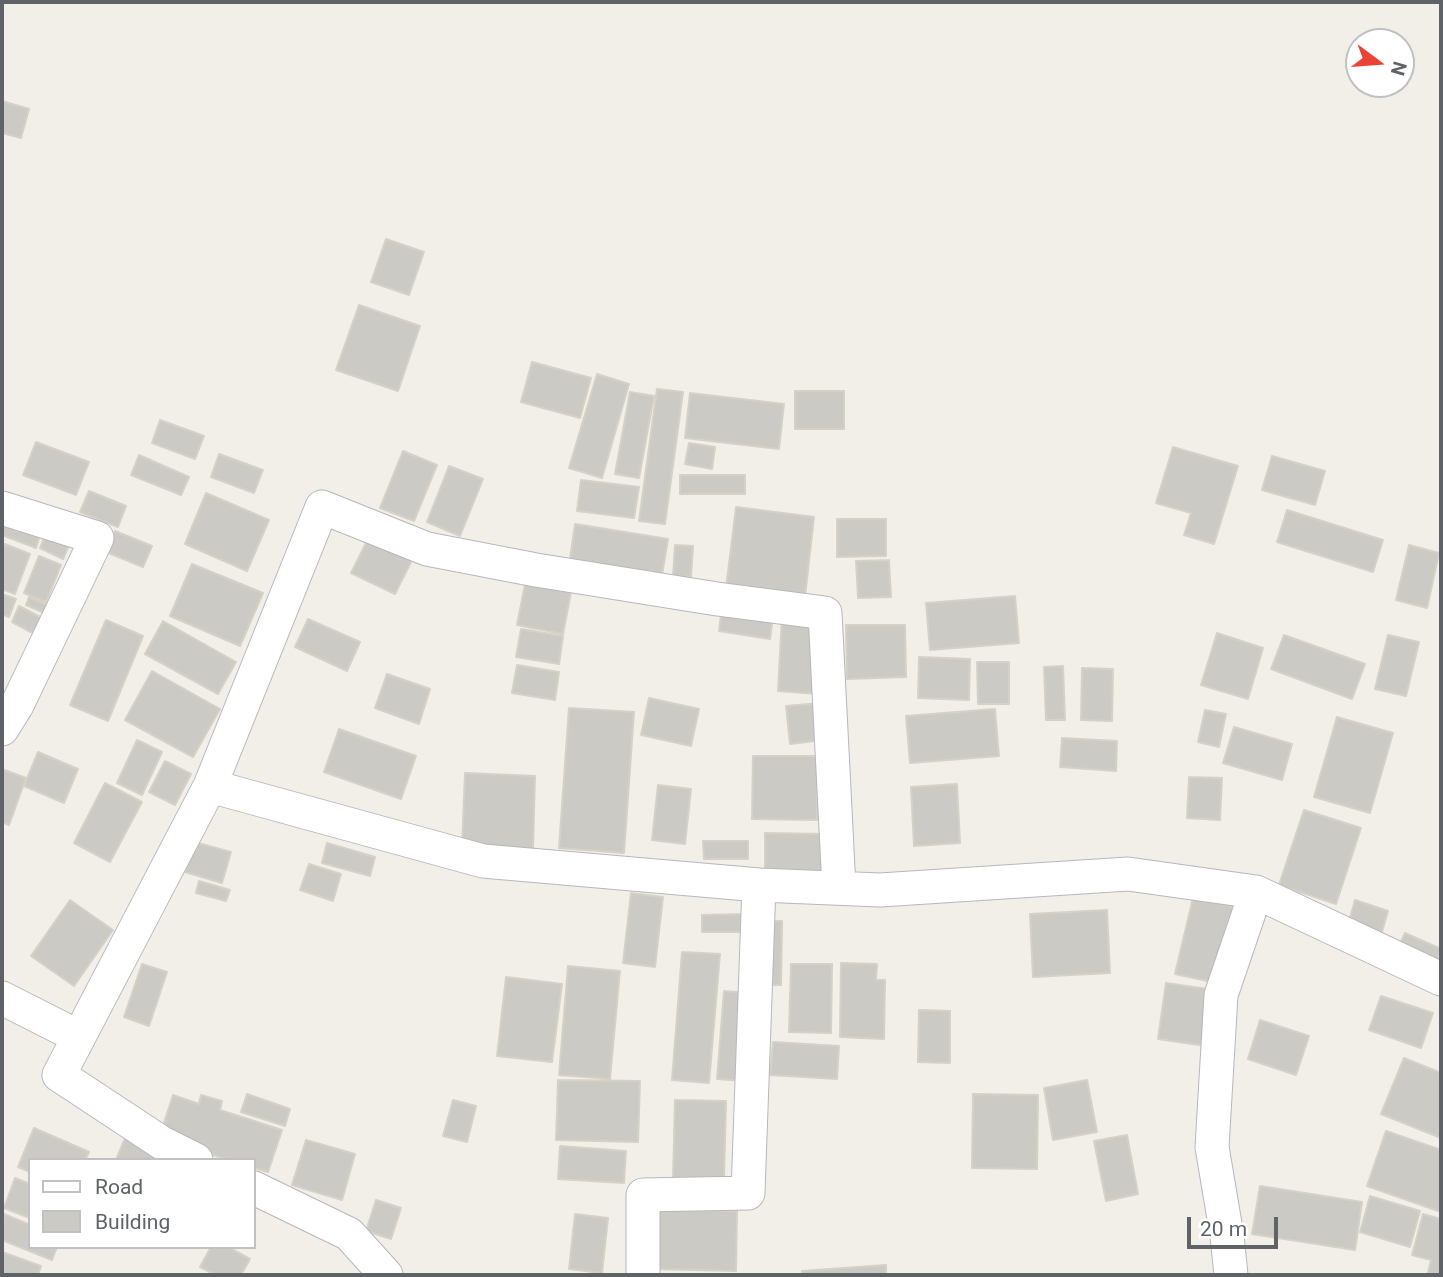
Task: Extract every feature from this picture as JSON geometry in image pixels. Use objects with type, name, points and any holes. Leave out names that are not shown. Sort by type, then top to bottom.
[{"type":"street","points":[[192,1158],[162,1143],[59,1075],[210,786],[322,507],[427,549],[548,572],[825,613],[839,888]]},
{"type":"street","points":[[2,508],[97,538],[17,705],[2,729]]},
{"type":"street","points":[[210,786],[483,861],[759,885],[880,890],[1128,874],[1256,892],[1441,979]]},
{"type":"street","points":[[643,1275],[643,1195],[748,1193],[759,885]]},
{"type":"street","points":[[1231,1275],[1212,1147],[1220,1009],[1221,995],[1256,892]]},
{"type":"street","points":[[2,998],[79,1037]]},
{"type":"street","points":[[256,1189],[349,1234],[386,1275]]},
{"type":"building","points":[[2,101],[29,109],[21,138],[2,133]]},
{"type":"building","points":[[386,239],[424,252],[409,295],[371,282]]},
{"type":"building","points":[[359,305],[420,326],[398,391],[336,370]]},
{"type":"building","points":[[532,362],[591,378],[580,418],[521,402]]},
{"type":"building","points":[[597,374],[629,384],[602,478],[569,468]]},
{"type":"building","points":[[657,389],[683,392],[665,524],[639,521]]},
{"type":"building","points":[[795,391],[844,391],[844,429],[795,429]]},
{"type":"building","points":[[630,392],[654,396],[639,478],[615,474]]},
{"type":"building","points":[[690,393],[784,404],[779,449],[685,438]]},
{"type":"building","points":[[160,420],[204,436],[195,459],[152,443]]},
{"type":"building","points":[[36,442],[89,462],[76,495],[23,475]]},
{"type":"building","points":[[689,443],[715,447],[712,469],[685,464]]},
{"type":"building","points":[[1173,447],[1238,466],[1214,544],[1184,535],[1191,513],[1156,503]]},
{"type":"building","points":[[403,451],[437,465],[414,521],[380,508]]},
{"type":"building","points":[[219,454],[263,470],[254,493],[211,477]]},
{"type":"building","points":[[139,455],[189,477],[181,495],[131,475]]},
{"type":"building","points":[[1272,456],[1325,471],[1315,505],[1262,490]]},
{"type":"building","points":[[449,466],[483,479],[460,536],[427,522]]},
{"type":"building","points":[[680,475],[745,475],[745,494],[680,494]]},
{"type":"building","points":[[581,480],[639,487],[634,518],[577,511]]},
{"type":"building","points":[[89,491],[126,506],[118,527],[80,512]]},
{"type":"building","points":[[206,493],[269,520],[247,571],[185,544]]},
{"type":"building","points":[[736,507],[814,517],[805,597],[726,588]]},
{"type":"building","points":[[1287,510],[1383,540],[1373,572],[1277,542]]},
{"type":"building","points":[[2,515],[43,526],[36,548],[2,535]]},
{"type":"building","points":[[837,519],[886,519],[886,556],[837,557]]},
{"type":"building","points":[[50,524],[73,535],[63,559],[40,548]]},
{"type":"building","points":[[575,524],[668,539],[661,581],[569,566]]},
{"type":"building","points":[[115,531],[152,546],[143,567],[106,552]]},
{"type":"building","points":[[368,539],[412,560],[395,594],[351,573]]},
{"type":"building","points":[[5,544],[30,554],[15,594],[2,589],[2,552]]},
{"type":"building","points":[[675,545],[693,546],[691,577],[673,576]]},
{"type":"building","points":[[1409,545],[1439,553],[1427,608],[1396,600]]},
{"type":"building","points":[[39,556],[61,565],[46,602],[24,593]]},
{"type":"building","points":[[889,560],[891,597],[858,598],[856,561]]},
{"type":"building","points":[[192,564],[263,593],[240,646],[170,616]]},
{"type":"building","points":[[525,584],[571,592],[563,634],[517,625]]},
{"type":"building","points":[[2,594],[16,599],[9,617],[2,614]]},
{"type":"building","points":[[1015,596],[1019,643],[930,650],[926,603]]},
{"type":"building","points":[[29,597],[50,606],[56,618],[26,605]]},
{"type":"building","points":[[19,606],[50,622],[42,638],[12,622]]},
{"type":"building","points":[[722,608],[773,616],[770,639],[719,631]]},
{"type":"building","points":[[782,616],[822,618],[818,694],[778,691]]},
{"type":"building","points":[[308,619],[360,642],[347,671],[295,647]]},
{"type":"building","points":[[106,620],[143,636],[108,721],[70,705]]},
{"type":"building","points":[[163,621],[236,662],[218,694],[145,654]]},
{"type":"building","points":[[846,625],[905,625],[906,677],[847,679]]},
{"type":"building","points":[[521,629],[563,636],[559,664],[516,657]]},
{"type":"building","points":[[1217,633],[1263,648],[1248,699],[1201,685]]},
{"type":"building","points":[[1284,635],[1365,664],[1352,699],[1271,669]]},
{"type":"building","points":[[1388,635],[1419,642],[1406,696],[1375,689]]},
{"type":"building","points":[[919,657],[970,659],[969,700],[918,698]]},
{"type":"building","points":[[977,662],[1009,662],[1009,704],[978,704]]},
{"type":"building","points":[[517,665],[559,672],[555,700],[512,693]]},
{"type":"building","points":[[1063,666],[1065,720],[1046,720],[1044,667]]},
{"type":"building","points":[[1082,668],[1113,669],[1112,721],[1081,720]]},
{"type":"building","points":[[152,671],[220,709],[193,757],[125,720]]},
{"type":"building","points":[[387,674],[430,689],[419,724],[375,708]]},
{"type":"building","points":[[649,698],[699,709],[691,746],[641,735]]},
{"type":"building","points":[[820,703],[823,740],[790,744],[786,706]]},
{"type":"building","points":[[569,708],[634,712],[624,853],[559,848]]},
{"type":"building","points":[[995,709],[999,756],[910,763],[906,716]]},
{"type":"building","points":[[1205,710],[1226,714],[1219,747],[1198,742]]},
{"type":"building","points":[[1337,717],[1393,733],[1370,813],[1314,797]]},
{"type":"building","points":[[1234,727],[1292,744],[1282,780],[1223,763]]},
{"type":"building","points":[[339,729],[416,756],[401,799],[324,772]]},
{"type":"building","points":[[1062,738],[1117,741],[1116,771],[1060,767]]},
{"type":"building","points":[[137,740],[162,752],[142,795],[117,783]]},
{"type":"building","points":[[38,752],[78,769],[64,803],[24,786]]},
{"type":"building","points":[[753,756],[817,756],[817,820],[752,819]]},
{"type":"building","points":[[165,761],[191,774],[175,805],[149,792]]},
{"type":"building","points":[[2,769],[26,778],[9,825],[2,822]]},
{"type":"building","points":[[465,773],[535,776],[533,849],[462,847]]},
{"type":"building","points":[[1189,777],[1222,778],[1220,820],[1187,818]]},
{"type":"building","points":[[105,783],[142,802],[110,862],[74,843]]},
{"type":"building","points":[[957,784],[960,843],[914,846],[911,787]]},
{"type":"building","points":[[658,785],[691,789],[685,844],[652,840]]},
{"type":"building","points":[[1304,810],[1361,828],[1336,904],[1279,885]]},
{"type":"building","points":[[765,833],[828,834],[827,874],[765,874]]},
{"type":"building","points":[[703,841],[748,841],[748,859],[704,859]]},
{"type":"building","points":[[194,842],[231,852],[222,883],[185,872]]},
{"type":"building","points":[[327,843],[375,857],[370,876],[322,863]]},
{"type":"building","points":[[309,864],[341,874],[333,901],[300,890]]},
{"type":"building","points":[[199,881],[230,890],[226,901],[196,893]]},
{"type":"building","points":[[631,893],[663,897],[655,967],[623,963]]},
{"type":"building","points":[[1193,898],[1234,907],[1217,983],[1175,974]]},
{"type":"building","points":[[70,900],[113,930],[74,986],[31,956]]},
{"type":"building","points":[[1355,900],[1388,911],[1381,935],[1348,925]]},
{"type":"building","points":[[1107,910],[1110,973],[1033,977],[1030,914]]},
{"type":"building","points":[[747,914],[747,932],[702,932],[702,915]]},
{"type":"building","points":[[768,921],[782,921],[781,985],[766,985]]},
{"type":"building","points":[[1405,933],[1441,949],[1434,968],[1397,950]]},
{"type":"building","points":[[682,952],[720,954],[709,1083],[672,1080]]},
{"type":"building","points":[[841,963],[877,964],[876,980],[885,980],[884,1039],[840,1037]]},
{"type":"building","points":[[142,964],[167,972],[149,1026],[124,1017]]},
{"type":"building","points":[[791,964],[832,964],[831,1033],[789,1032]]},
{"type":"building","points":[[568,966],[620,971],[610,1079],[559,1075]]},
{"type":"building","points":[[506,977],[562,984],[552,1062],[497,1056]]},
{"type":"building","points":[[1166,983],[1214,990],[1206,1046],[1158,1039]]},
{"type":"building","points":[[724,991],[750,993],[744,1081],[717,1079]]},
{"type":"building","points":[[1381,996],[1433,1013],[1421,1048],[1369,1030]]},
{"type":"building","points":[[919,1010],[950,1011],[950,1063],[918,1062]]},
{"type":"building","points":[[1260,1020],[1309,1036],[1296,1075],[1248,1059]]},
{"type":"building","points":[[773,1042],[839,1046],[837,1079],[770,1075]]},
{"type":"building","points":[[1404,1058],[1441,1073],[1441,1138],[1381,1114]]},
{"type":"building","points":[[558,1080],[640,1081],[638,1142],[556,1140]]},
{"type":"building","points":[[1087,1080],[1097,1132],[1053,1140],[1044,1088]]},
{"type":"building","points":[[247,1094],[290,1109],[285,1126],[241,1112]]},
{"type":"building","points":[[973,1094],[1038,1095],[1037,1169],[972,1168]]},
{"type":"building","points":[[173,1095],[199,1104],[201,1095],[222,1101],[220,1110],[282,1130],[268,1172],[256,1169],[256,1158],[223,1158],[159,1138]]},
{"type":"building","points":[[453,1100],[476,1106],[467,1142],[443,1136]]},
{"type":"building","points":[[675,1100],[726,1101],[724,1179],[673,1178]]},
{"type":"building","points":[[34,1128],[89,1152],[86,1158],[28,1158],[28,1171],[18,1167]]},
{"type":"building","points":[[1386,1131],[1441,1150],[1441,1212],[1367,1186]]},
{"type":"building","points":[[1127,1135],[1138,1194],[1106,1201],[1094,1141]]},
{"type":"building","points":[[126,1136],[176,1158],[117,1158]]},
{"type":"building","points":[[306,1140],[355,1154],[342,1200],[292,1185]]},
{"type":"building","points":[[560,1146],[626,1151],[624,1183],[558,1179]]},
{"type":"building","points":[[15,1178],[28,1183],[28,1217],[4,1208]]},
{"type":"building","points":[[1260,1186],[1362,1202],[1355,1250],[1252,1234]]},
{"type":"building","points":[[1370,1196],[1420,1211],[1410,1247],[1360,1232]]},
{"type":"building","points":[[376,1200],[401,1208],[391,1239],[366,1231]]},
{"type":"building","points":[[655,1209],[737,1211],[736,1271],[654,1269]]},
{"type":"building","points":[[4,1214],[28,1224],[28,1249],[56,1249],[52,1260],[2,1240]]},
{"type":"building","points":[[575,1214],[608,1218],[602,1273],[569,1269]]},
{"type":"building","points":[[1423,1214],[1441,1219],[1441,1275],[1428,1273],[1431,1260],[1412,1255]]},
{"type":"building","points":[[210,1249],[232,1249],[250,1259],[241,1275],[216,1275],[200,1267]]},
{"type":"building","points":[[2,1252],[41,1266],[38,1275],[2,1275]]},
{"type":"building","points":[[886,1265],[886,1275],[803,1275],[802,1271]]}]
